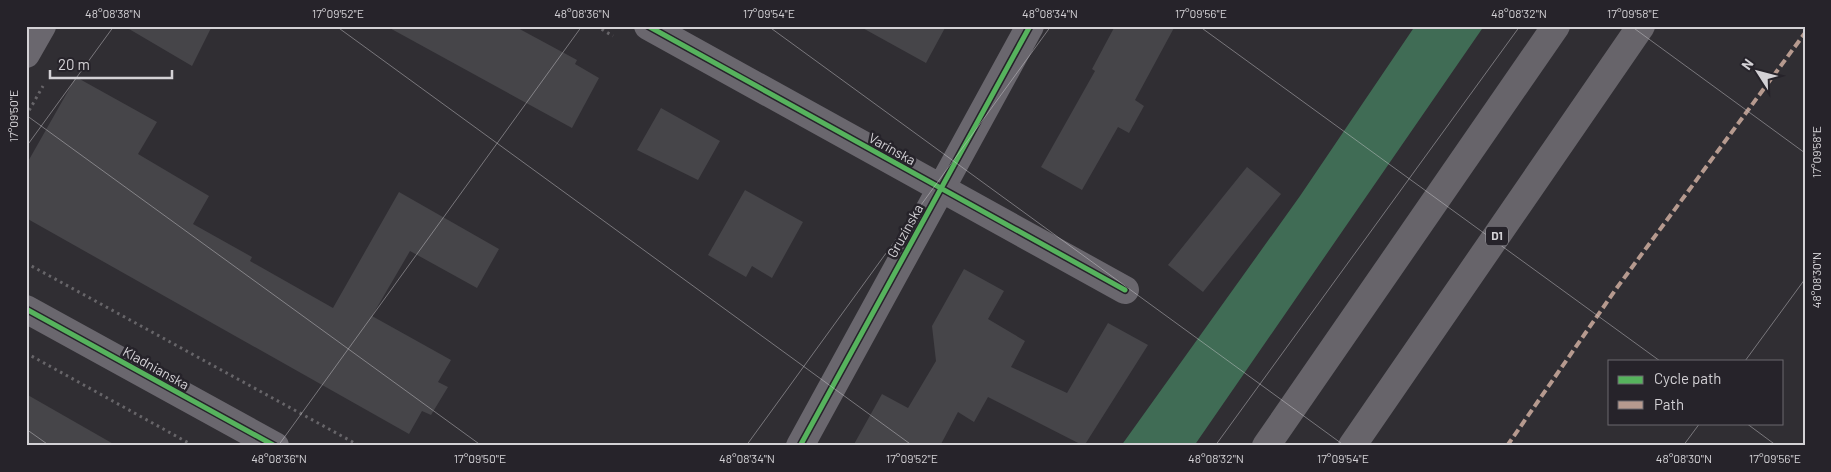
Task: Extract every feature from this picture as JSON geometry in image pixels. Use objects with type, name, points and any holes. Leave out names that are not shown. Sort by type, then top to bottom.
[{"type":"highway","points":[[1266,446],[1556,26]]},
{"type":"highway","name":"D1","points":[[1352,446],[1642,26]]},
{"type":"street","points":[[26,54],[42,26]]},
{"type":"street","name":"Varínska","points":[[648,26],[1125,290]]},
{"type":"street","name":"Gruzínska","points":[[800,446],[1030,26]]},
{"type":"street","name":"Kladnianska","points":[[26,309],[275,446]]},
{"type":"path","points":[[26,263],[360,446]]},
{"type":"path","points":[[26,353],[194,446]]},
{"type":"green space","points":[[1415,26],[1484,26],[1194,446],[1121,446],[1300,196]]},
{"type":"building","points":[[124,26],[212,26],[192,66]]},
{"type":"building","points":[[386,26],[514,26],[577,60],[575,64],[599,78],[572,128]]},
{"type":"building","points":[[859,26],[946,26],[926,63]]},
{"type":"building","points":[[1115,26],[1175,26],[1135,100],[1144,106],[1129,133],[1118,127],[1082,190],[1041,167],[1095,71],[1092,69]]},
{"type":"building","points":[[76,77],[157,122],[138,154],[209,196],[193,224],[252,257],[250,261],[333,308],[399,192],[499,249],[477,288],[410,251],[372,316],[451,360],[438,382],[448,387],[431,415],[422,411],[409,434],[26,218],[26,165]]},
{"type":"building","points":[[661,108],[720,141],[698,180],[637,150]]},
{"type":"building","points":[[1247,167],[1281,194],[1203,292],[1168,265]]},
{"type":"building","points":[[745,190],[803,222],[772,278],[752,266],[746,277],[708,255]]},
{"type":"building","points":[[964,269],[1004,291],[988,319],[1025,341],[1011,367],[1067,393],[1108,323],[1148,345],[1084,446],[988,397],[974,422],[958,412],[940,446],[853,446],[882,394],[908,408],[936,361],[932,326]]},
{"type":"building","points":[[26,394],[117,446],[26,446]]},
{"type":"marked path","points":[[1507,446],[1616,289],[1805,33]]},
{"type":"cycle path","points":[[648,26],[1125,290]]},
{"type":"cycle path","points":[[800,446],[1030,26]]},
{"type":"cycle path","points":[[26,309],[275,446]]}]
